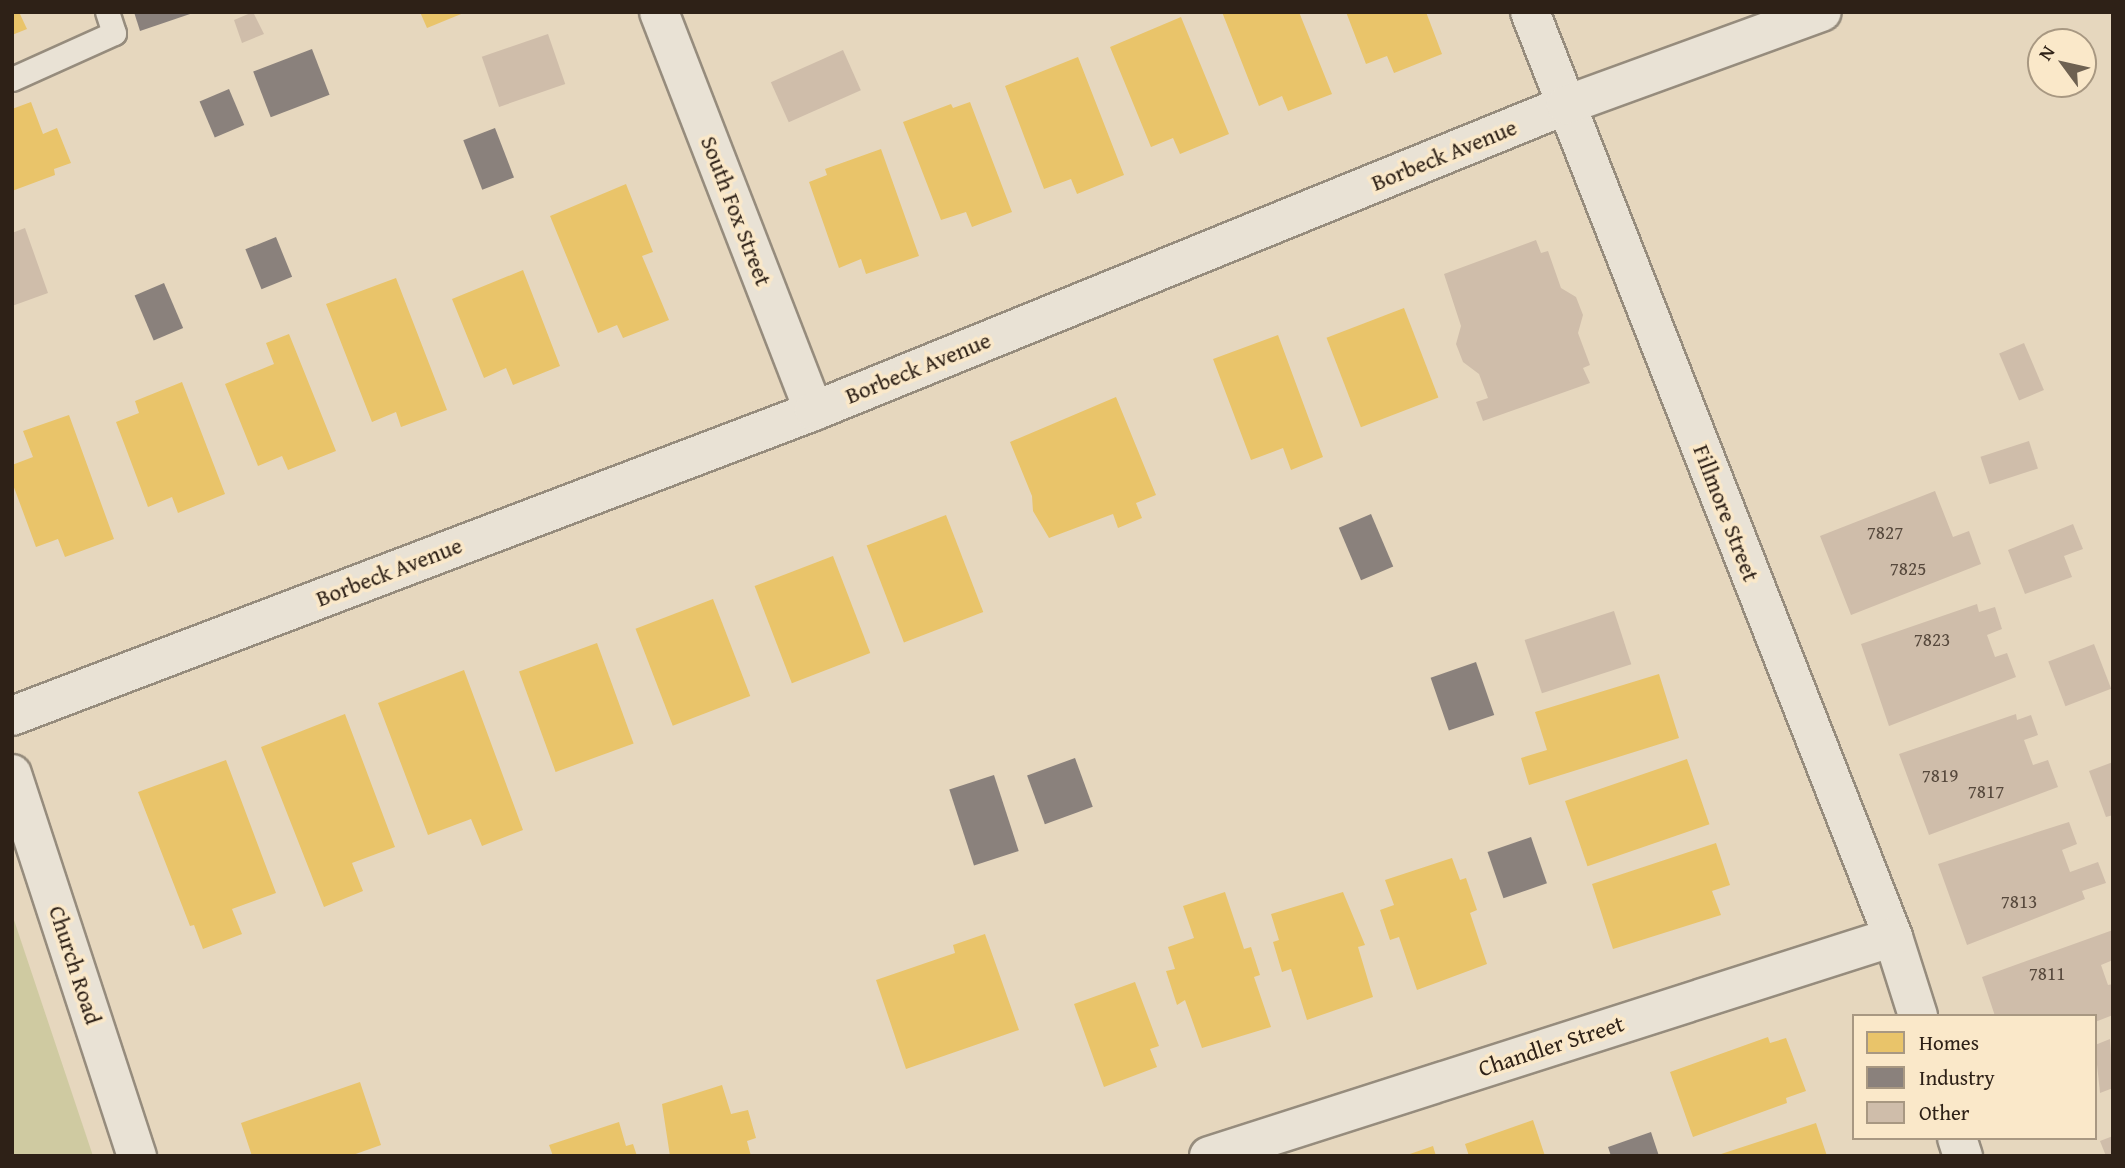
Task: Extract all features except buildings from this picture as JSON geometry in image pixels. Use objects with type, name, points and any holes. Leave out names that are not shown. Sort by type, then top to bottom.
[{"type":"street","name":"South Fox Street","points":[[659,12],[814,411]]},
{"type":"street","name":"Fillmore Street","points":[[1530,12],[1893,937],[1917,1014]]},
{"type":"street","name":"Borbeck Avenue","points":[[12,716],[814,411],[1566,105],[1822,12]]},
{"type":"street","name":"Church Road","points":[[12,774],[137,1156]]},
{"type":"street","name":"Chandler Street","points":[[1209,1156],[1893,937]]},
{"type":"lane","points":[[12,79],[114,33],[107,12]]},
{"type":"shaded area","points":[[12,914],[93,1156],[12,1156]]}]
